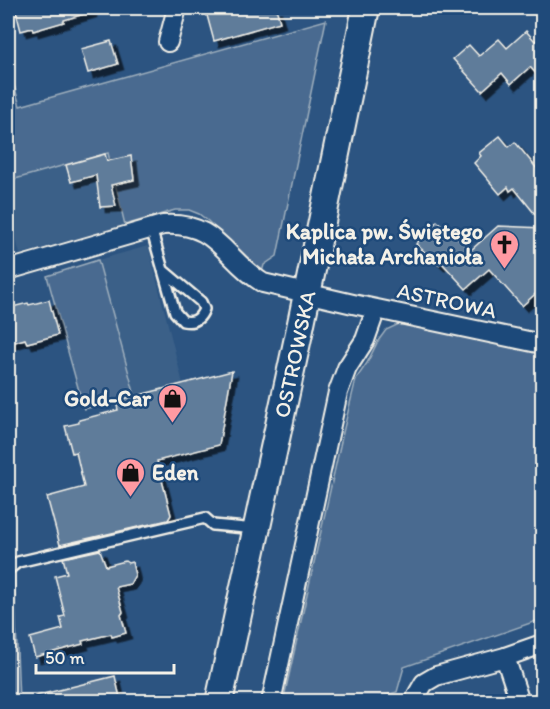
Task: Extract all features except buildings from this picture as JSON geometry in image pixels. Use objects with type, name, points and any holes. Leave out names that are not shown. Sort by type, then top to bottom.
[{"type":"main road","name":"OSTROWSKA","points":[[219,702],[366,8]]},
{"type":"street","points":[[168,42],[177,8]]},
{"type":"street","name":"ASTROWA","points":[[8,270],[162,225],[177,224],[196,228],[210,236],[253,277],[263,283],[543,344]]},
{"type":"street","points":[[271,702],[338,392],[347,368],[365,340],[376,309]]},
{"type":"street","points":[[415,702],[424,683],[436,676],[506,657],[543,644]]},
{"type":"street","points":[[506,657],[519,702]]},
{"type":"lane","points":[[152,228],[163,270],[175,312],[183,321],[196,321],[201,316],[203,305],[163,270]]},
{"type":"lane","points":[[8,570],[18,562],[205,518],[213,525],[256,529]]},
{"type":"shaded area","points":[[326,20],[277,256],[264,265],[262,272],[208,221],[189,210],[175,210],[125,225],[108,153],[8,181],[8,64],[20,106]]},
{"type":"shaded area","points":[[108,153],[125,225],[20,254],[8,209],[8,181]]},
{"type":"shaded area","points":[[148,246],[183,384],[135,396],[98,260]]},
{"type":"shaded area","points":[[98,260],[135,396],[84,409],[47,276]]},
{"type":"shaded area","points":[[399,324],[542,350],[542,619],[404,667],[397,692],[367,701],[283,702],[356,379],[386,330]]},
{"type":"shaded area","points":[[14,573],[19,701],[8,701],[8,579]]},
{"type":"place","name":"Kaplica pw. Świętego Michała Archanioła","points":[[504,270]]},
{"type":"place","name":"Gold-Car","points":[[172,424]]},
{"type":"place","name":"Eden","points":[[131,498]]}]
